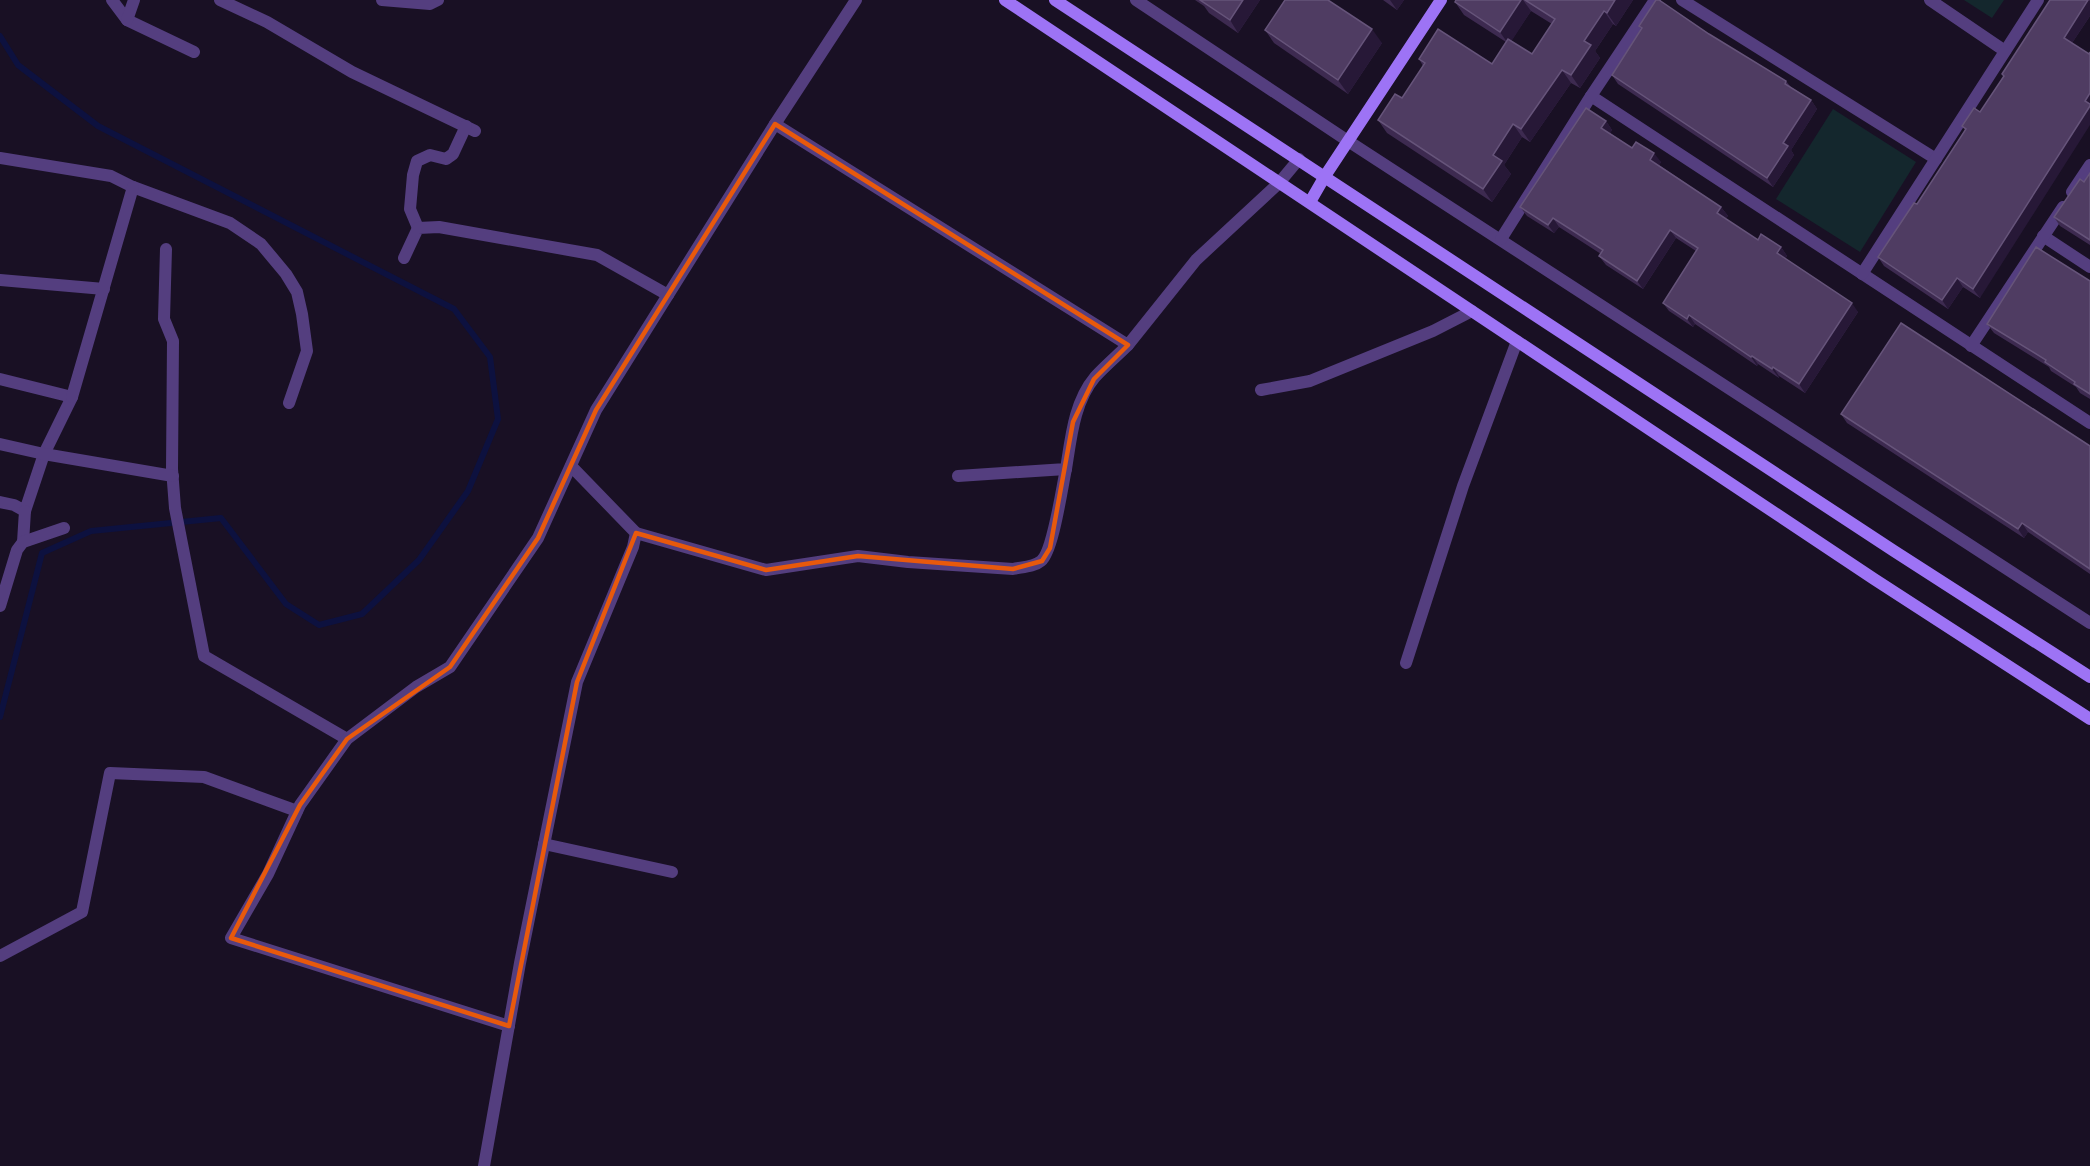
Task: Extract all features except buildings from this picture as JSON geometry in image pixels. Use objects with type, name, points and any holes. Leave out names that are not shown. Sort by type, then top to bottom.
[{"type":"street","points":[[112,0],[127,20],[194,52]]},
{"type":"street","points":[[127,20],[134,0]]},
{"type":"street","points":[[220,0],[267,22],[352,72],[471,129],[453,154],[446,159],[430,155],[417,161],[413,175],[410,209],[418,228],[404,258]]},
{"type":"street","points":[[382,0],[430,4],[438,0]]},
{"type":"street","points":[[508,1026],[231,938],[268,874],[297,811],[347,739],[416,687],[450,667],[538,538],[596,410],[856,0]]},
{"type":"street","points":[[1005,0],[1883,585],[2090,719]]},
{"type":"street","points":[[1055,0],[1894,551],[2090,677]]},
{"type":"street","points":[[1136,0],[1348,141],[2090,623]]},
{"type":"street","points":[[1310,202],[1441,0]]},
{"type":"street","points":[[1500,239],[1655,0]]},
{"type":"street","points":[[1682,0],[1936,159]]},
{"type":"street","points":[[1930,0],[2005,51]]},
{"type":"street","points":[[1862,274],[2038,0]]},
{"type":"street","points":[[1591,96],[2090,423]]},
{"type":"street","points":[[776,124],[1128,345]]},
{"type":"street","points":[[0,158],[111,176],[133,187],[230,222],[261,244],[286,274],[297,292],[307,351],[289,404]]},
{"type":"street","points":[[571,466],[636,533],[766,570],[858,556],[908,562],[1013,569],[1042,561],[1050,548],[1073,422],[1094,379],[1128,345],[1196,260],[1279,183],[1299,159]]},
{"type":"street","points":[[1971,346],[2090,165]]},
{"type":"street","points":[[0,606],[17,550],[23,542],[25,511],[44,454],[72,397],[133,187]]},
{"type":"street","points":[[418,228],[439,227],[597,255],[668,295]]},
{"type":"street","points":[[2043,236],[2090,267]]},
{"type":"street","points":[[166,249],[164,319],[173,341],[175,508],[204,656],[347,739]]},
{"type":"street","points":[[0,280],[104,289]]},
{"type":"street","points":[[1261,390],[1310,381],[1433,331],[1472,311]]},
{"type":"street","points":[[1406,663],[1463,486],[1518,341]]},
{"type":"street","points":[[0,379],[72,397]]},
{"type":"street","points":[[0,444],[44,454],[173,476]]},
{"type":"street","points":[[958,476],[1066,469]]},
{"type":"street","points":[[0,502],[25,511]]},
{"type":"street","points":[[23,542],[64,528]]},
{"type":"street","points":[[484,1166],[508,1026],[577,682],[633,547],[636,533]]},
{"type":"street","points":[[0,956],[82,912],[110,773],[204,777],[297,811]]},
{"type":"street","points":[[544,844],[672,872]]},
{"type":"highlighted area","points":[[775,124],[1128,345],[1094,379],[1073,422],[1050,548],[1042,561],[1013,569],[858,556],[766,570],[636,533],[577,682],[509,1026],[231,938],[300,805],[347,739],[450,667],[538,538],[596,410]]},
{"type":"shaded area","points":[[1964,0],[2004,0],[1992,18]]},
{"type":"shaded area","points":[[1833,109],[1916,162],[1860,252],[1776,199]]},
{"type":"waterway","points":[[0,36],[18,65],[98,126],[454,309],[490,357],[498,419],[468,491],[419,560],[362,614],[319,625],[286,604],[221,518],[91,531],[42,553],[0,717]]}]
